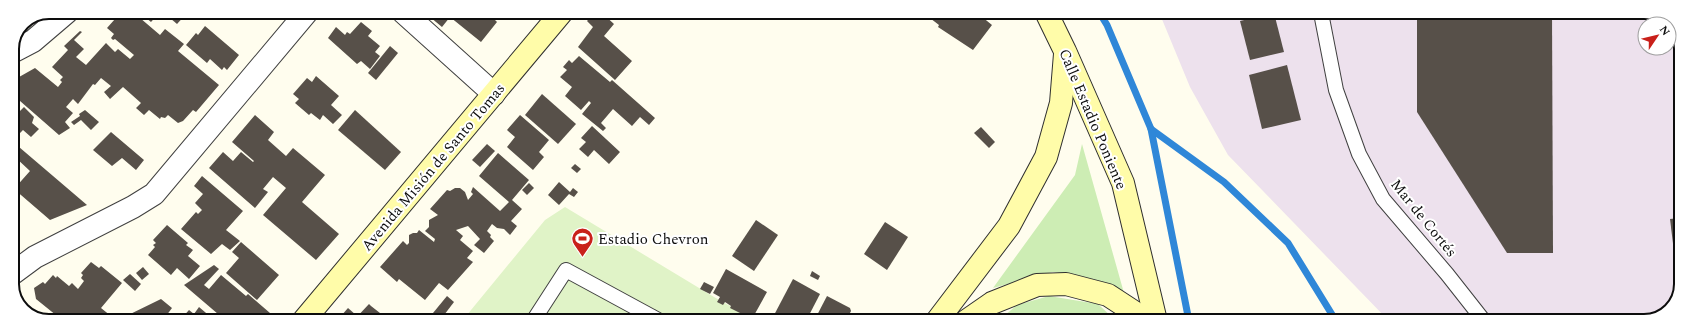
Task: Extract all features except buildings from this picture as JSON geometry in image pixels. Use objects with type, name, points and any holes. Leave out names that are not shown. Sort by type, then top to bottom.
[{"type":"street","points":[[19,48],[33,41],[59,19]]},
{"type":"street","points":[[19,269],[35,257],[134,207],[154,194],[301,19]]},
{"type":"street","points":[[411,19],[494,94]]},
{"type":"street","name":"Avenida Misión de Santo Tomas","points":[[309,314],[556,19]]},
{"type":"street","name":"Calle Estadio Poniente","points":[[1049,19],[1123,183],[1154,314]]},
{"type":"street","points":[[943,314],[1009,226],[1046,157],[1062,103],[1065,51]]},
{"type":"street","points":[[976,314],[992,303],[1037,285],[1066,284],[1108,295],[1136,314]]},
{"type":"lane","name":"Mar de Cortés","points":[[1322,19],[1336,90],[1359,154],[1383,199],[1447,274],[1478,314]]},
{"type":"lane","points":[[537,314],[566,270],[647,314]]},
{"type":"shaded area","points":[[1162,19],[1637,19],[1637,56],[1674,56],[1674,284],[1672,294],[1667,304],[1659,310],[1648,314],[1382,314],[1228,155],[1190,87]]},
{"type":"green space","points":[[1082,144],[1124,293],[1083,277],[1053,272],[993,288],[1075,175]]},
{"type":"green space","name":"Estadio Chevron","points":[[565,207],[744,314],[468,314],[545,220]]},
{"type":"green space","points":[[1049,296],[1098,304],[1109,314],[1006,314],[1017,305]]},
{"type":"waterway","points":[[1103,19],[1151,129],[1224,182],[1288,243],[1332,314]]},
{"type":"waterway","points":[[1151,129],[1188,314]]},
{"type":"place","name":"Estadio Chevron","points":[[582,258]]}]
